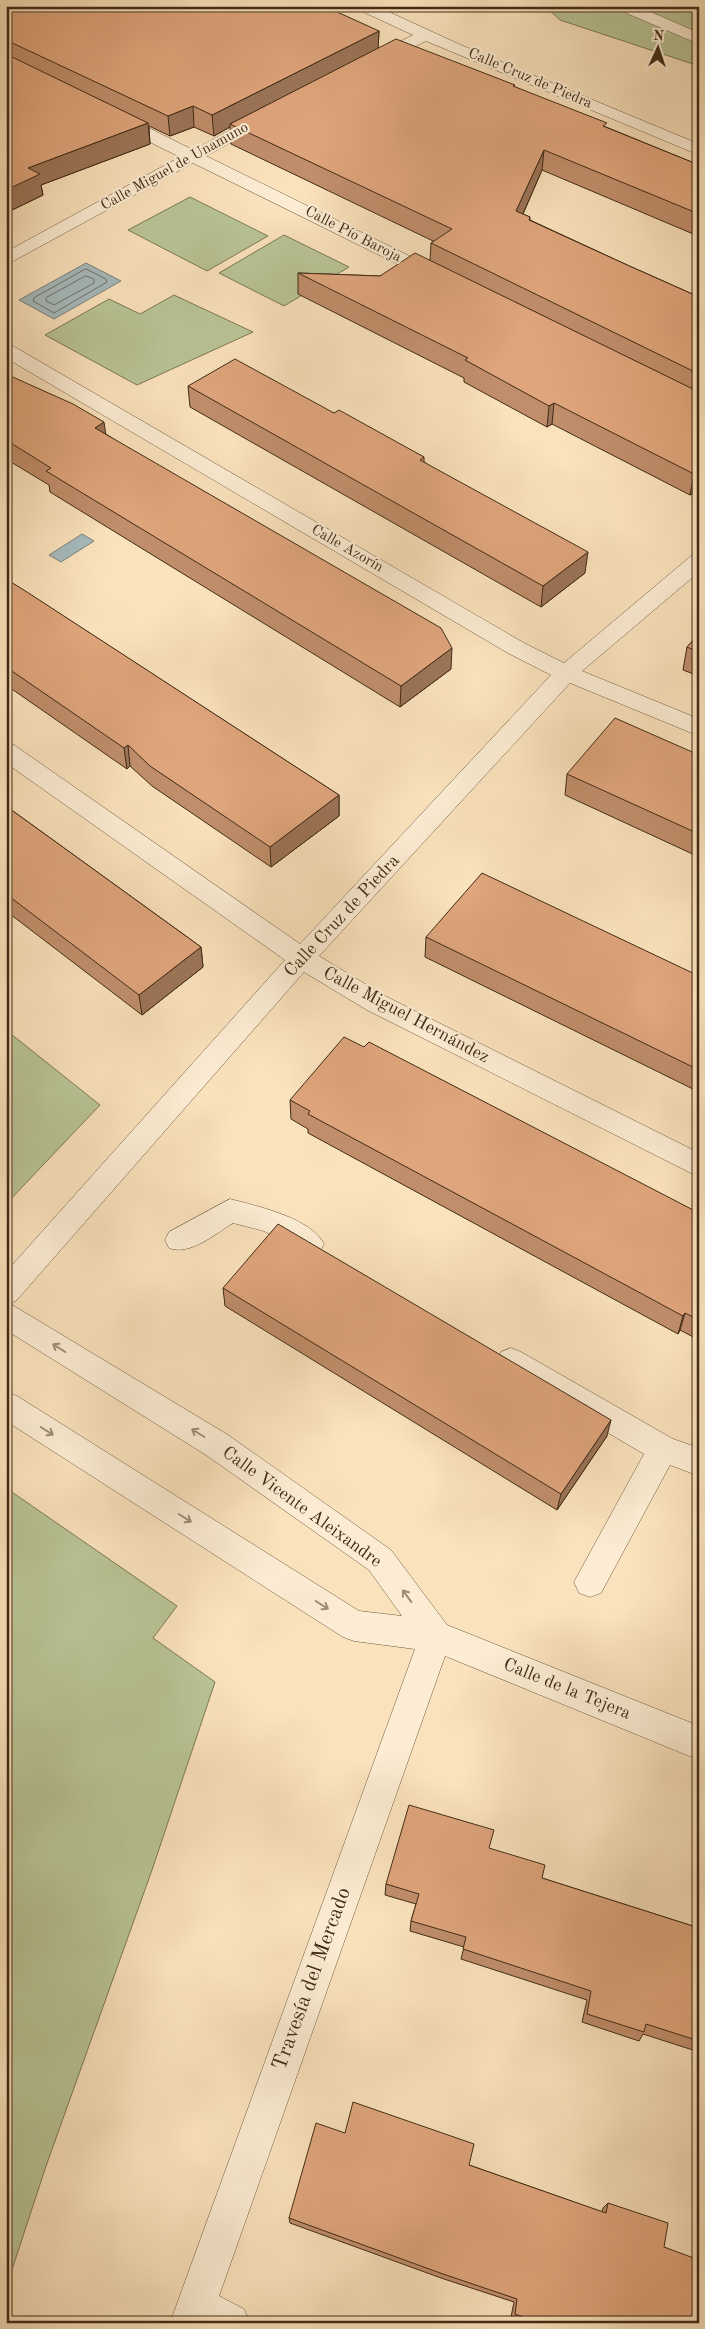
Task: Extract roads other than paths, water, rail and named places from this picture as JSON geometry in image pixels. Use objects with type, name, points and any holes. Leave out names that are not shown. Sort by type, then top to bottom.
[{"type":"street","name":"Calle Cruz de Piedra","points":[[363,6],[699,150]]},
{"type":"street","points":[[623,6],[699,39]]},
{"type":"street","points":[[358,69],[425,34]]},
{"type":"street","name":"Calle Miguel de Unamuno","points":[[6,260],[280,109]]},
{"type":"street","name":"Calle Pío Baroja","points":[[103,112],[451,283]]},
{"type":"street","name":"Calle Azorín","points":[[6,350],[516,648],[566,673],[699,728]]},
{"type":"street","name":"Calle Cruz de Piedra","points":[[6,1292],[301,958],[566,673],[699,561]]},
{"type":"street","name":"Calle Miguel Hernández","points":[[6,752],[301,958],[376,1003],[699,1166]]},
{"type":"street","points":[[179,1240],[230,1211],[271,1221],[330,1256]]},
{"type":"street","name":"Calle Vicente Aleixandre","points":[[6,1315],[217,1445],[380,1560],[436,1636]]},
{"type":"street","points":[[492,1350],[663,1449],[699,1462]]},
{"type":"street","points":[[6,1405],[354,1626],[436,1636]]},
{"type":"street","points":[[590,1582],[663,1449]]},
{"type":"street","name":"Calle de la Tejera","points":[[436,1636],[699,1743]]},
{"type":"street","name":"Travesía del Mercado","points":[[192,2314],[436,1636]]},
{"type":"street","points":[[192,2314],[230,2323]]},
{"type":"water","points":[[86,263],[121,281],[54,319],[19,300]]},
{"type":"water","points":[[82,534],[94,541],[61,562],[49,555]]}]
